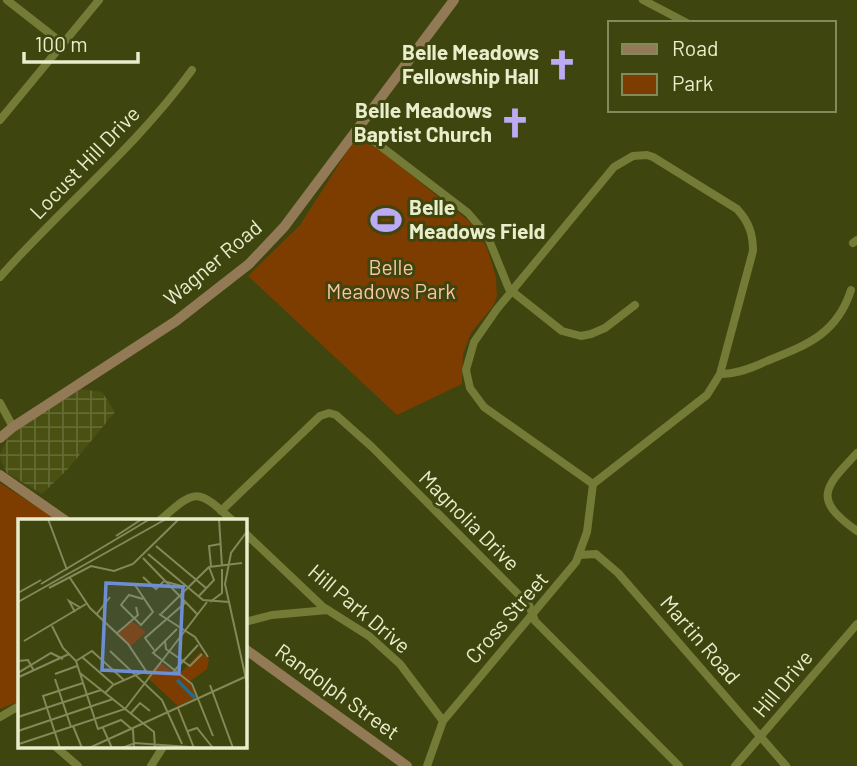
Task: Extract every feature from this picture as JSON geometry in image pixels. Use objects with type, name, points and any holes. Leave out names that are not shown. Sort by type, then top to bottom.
[{"type":"street","points":[[7,0],[62,43]]},
{"type":"street","points":[[0,120],[99,0]]},
{"type":"street","name":"Wagner Road","points":[[0,438],[176,321],[249,264],[284,227],[454,0]]},
{"type":"street","points":[[643,0],[683,21]]},
{"type":"street","name":"Locust Hill Drive","points":[[0,277],[172,98],[192,70]]},
{"type":"street","points":[[358,128],[476,220],[487,235],[506,285],[562,331],[580,336],[599,331],[635,305]]},
{"type":"street","points":[[633,156],[653,157],[737,209],[751,231],[753,251],[720,374],[707,395],[593,484],[491,413],[477,398],[468,381],[467,360],[474,342],[614,167],[633,156]]},
{"type":"street","points":[[720,374],[740,372],[813,341],[846,307],[851,290]]},
{"type":"street","points":[[0,404],[13,427]]},
{"type":"street","name":"Magnolia Drive","points":[[221,511],[320,416],[329,413],[336,415],[372,447],[529,605],[535,621],[679,766]]},
{"type":"street","points":[[857,453],[834,478],[827,500],[835,514],[857,531]]},
{"type":"street","points":[[0,475],[63,519]]},
{"type":"street","name":"Cross Street","points":[[426,766],[443,720],[566,576],[579,555],[587,532],[593,484]]},
{"type":"street","points":[[161,519],[185,499],[195,495],[206,498],[231,519]]},
{"type":"street","name":"Hill Park Drive","points":[[247,535],[328,610],[369,636],[400,664],[443,720]]},
{"type":"street","name":"Martin Road","points":[[579,555],[596,554],[618,573],[786,766]]},
{"type":"street","points":[[247,621],[272,615],[328,610]]},
{"type":"street","name":"Hill Drive","points":[[735,766],[857,624]]},
{"type":"street","name":"Randolph Street","points":[[247,650],[407,766]]},
{"type":"street","points":[[0,717],[17,710]]},
{"type":"street","points":[[56,748],[78,766]]},
{"type":"street","points":[[151,766],[162,748]]},
{"type":"shaded area","points":[[81,389],[102,392],[115,412],[68,469],[42,494],[7,473],[0,454],[10,434]]},
{"type":"green space","name":"Belle Meadows Park","points":[[362,138],[475,226],[487,248],[496,277],[497,296],[493,306],[471,333],[463,354],[462,384],[397,415],[248,276],[300,225],[355,139]]},
{"type":"green space","points":[[0,483],[56,519],[18,519],[18,701],[0,709]]},
{"type":"place","name":"Belle Meadows Fellowship Hall","points":[[562,65]]},
{"type":"place","name":"Belle Meadows Baptist Church","points":[[515,123]]},
{"type":"place","name":"Belle Meadows Field","points":[[386,220]]}]
